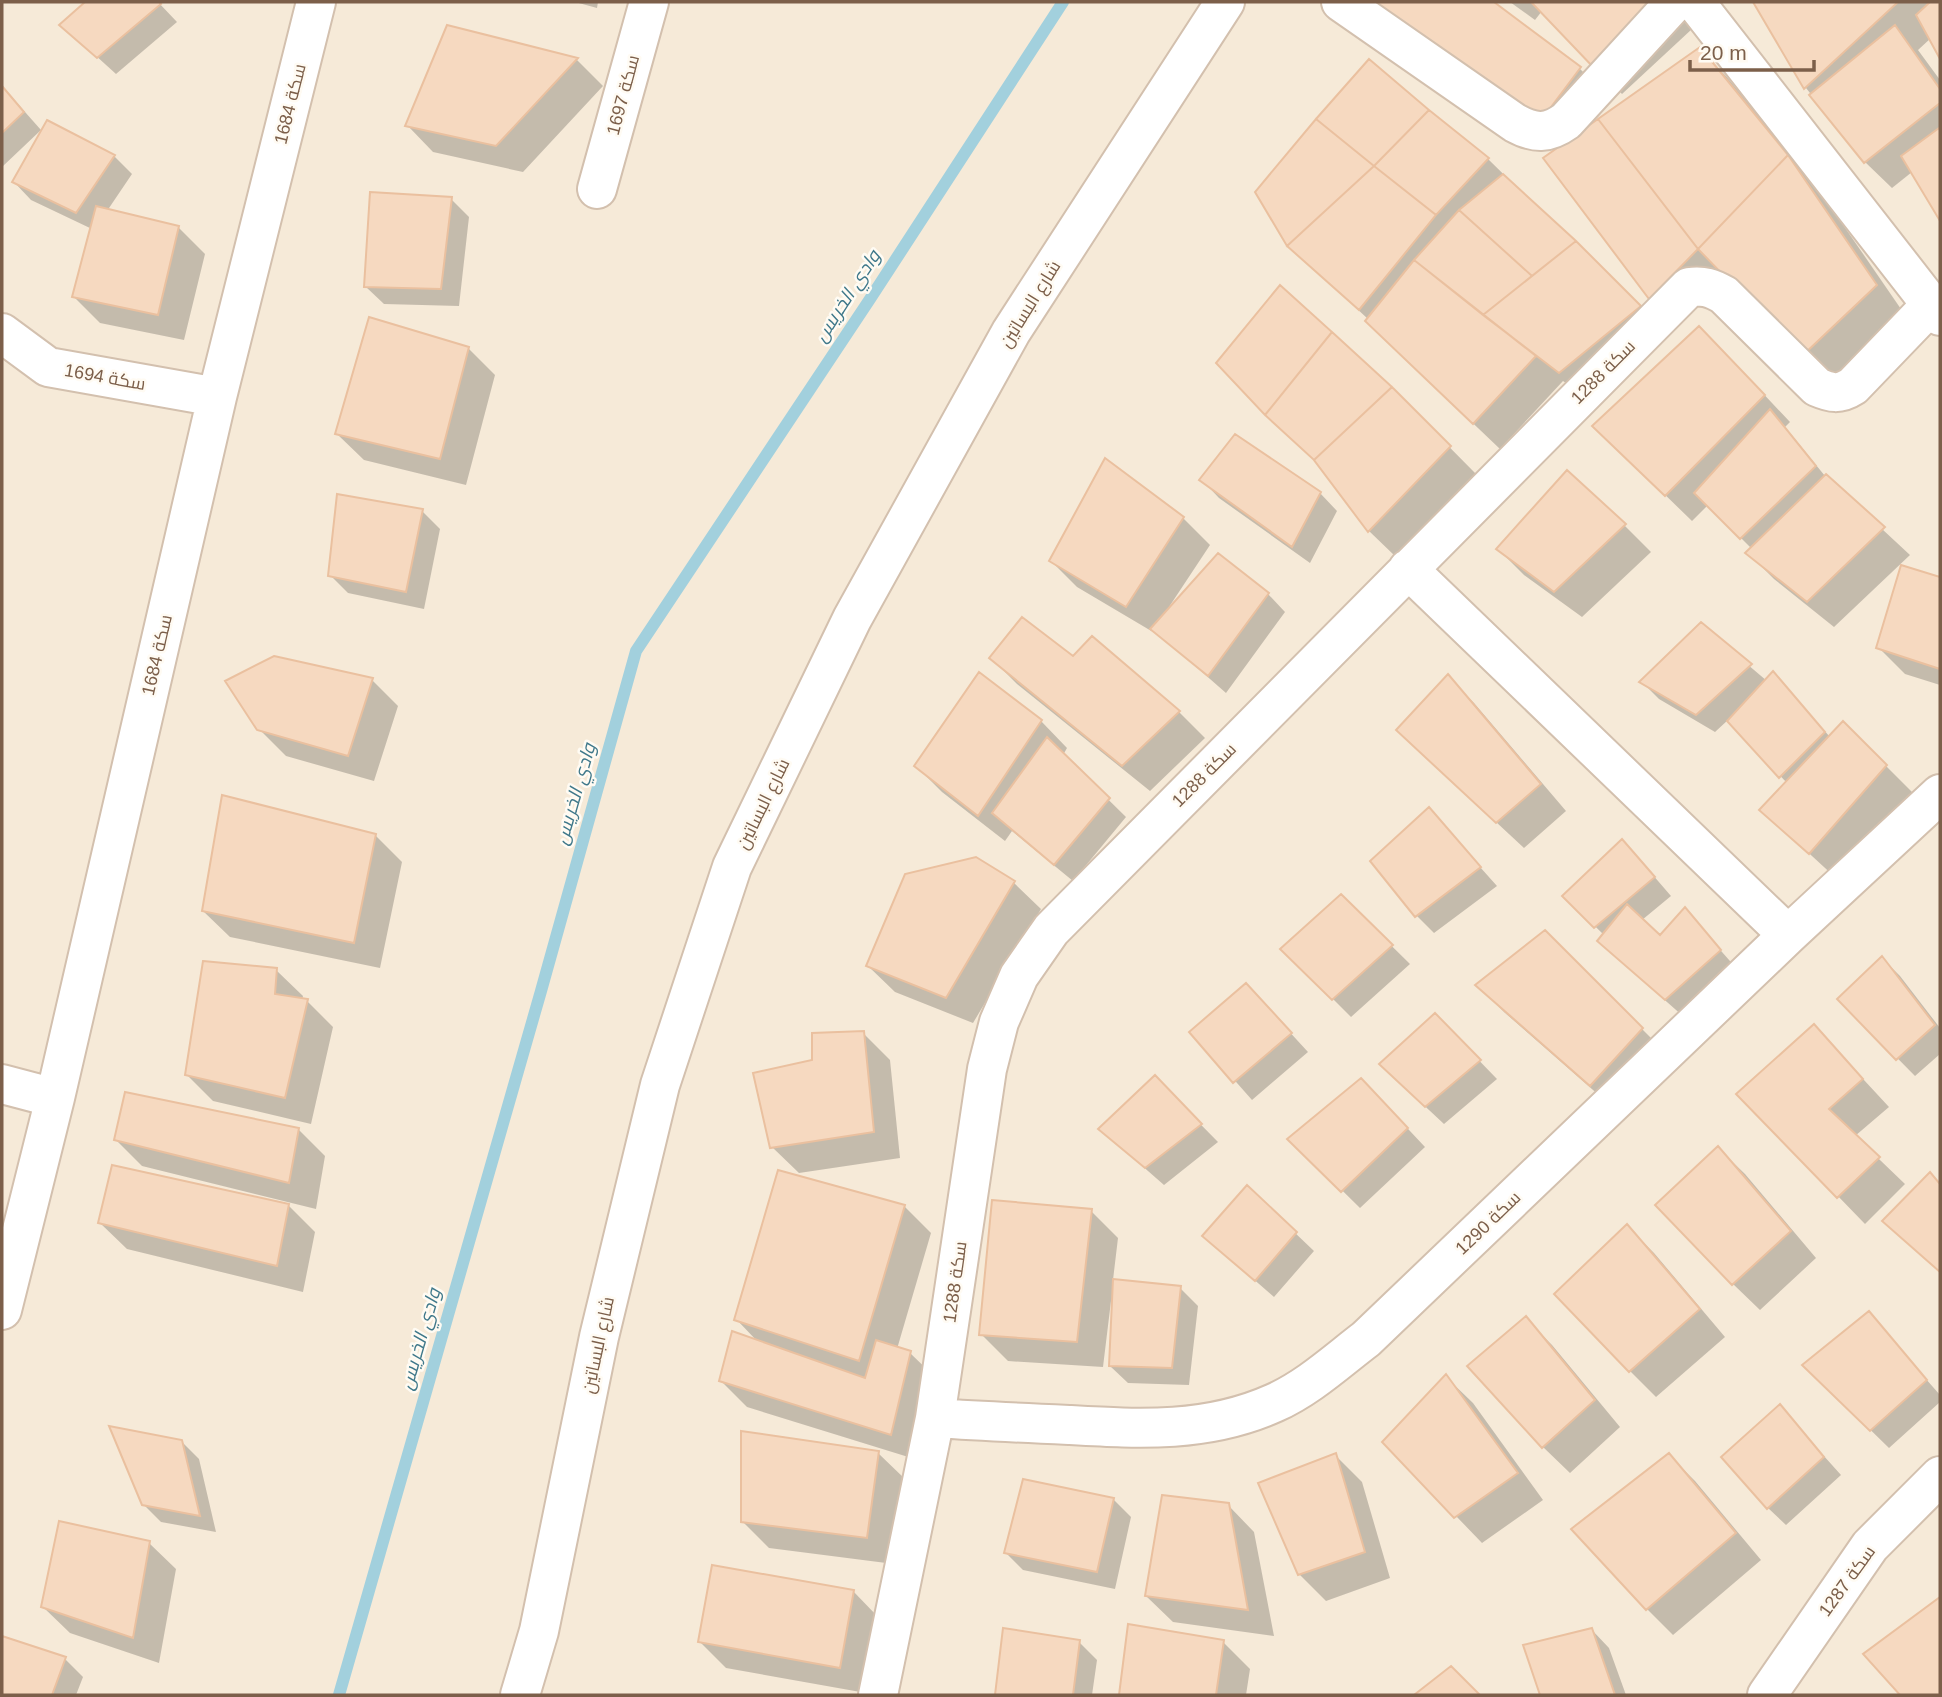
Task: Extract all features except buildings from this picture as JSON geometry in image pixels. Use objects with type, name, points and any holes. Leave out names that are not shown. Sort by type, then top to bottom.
[{"type":"street","name":"سكة 1684","points":[[2,1310],[55,1098],[217,397],[316,2]]},
{"type":"street","name":"سكة 1697","points":[[597,189],[649,2]]},
{"type":"street","name":"شارع البساتين","points":[[520,1695],[539,1631],[599,1337],[660,1085],[732,867],[852,619],[1011,332],[1225,2]]},
{"type":"street","points":[[1341,2],[1515,123],[1526,130],[1541,133],[1555,129],[1566,121],[1675,2]]},
{"type":"street","name":"سكة 1288","points":[[878,1695],[935,1418],[987,1069],[999,1022],[1019,976],[1051,930],[1689,286],[1701,285],[1724,295],[1817,387],[1835,393],[1843,393],[1853,386],[1936,311],[1695,2]]},
{"type":"street","name":"سكة 1694","points":[[2,333],[48,367],[217,397]]},
{"type":"street","points":[[1408,569],[1788,935]]},
{"type":"street","name":"سكة 1290","points":[[935,1418],[1118,1428],[1180,1428],[1223,1421],[1275,1403],[1316,1378],[1366,1339],[1788,935],[1940,794]]},
{"type":"street","points":[[2,1084],[55,1098]]},
{"type":"street","name":"سكة 1287","points":[[1767,1695],[1870,1546],[1940,1476]]},
{"type":"shaded area","points":[[2,2],[1940,2],[1940,1695],[2,1695]]},
{"type":"waterway","name":"وادي الخريس","points":[[339,1695],[636,651],[1063,2]]}]
